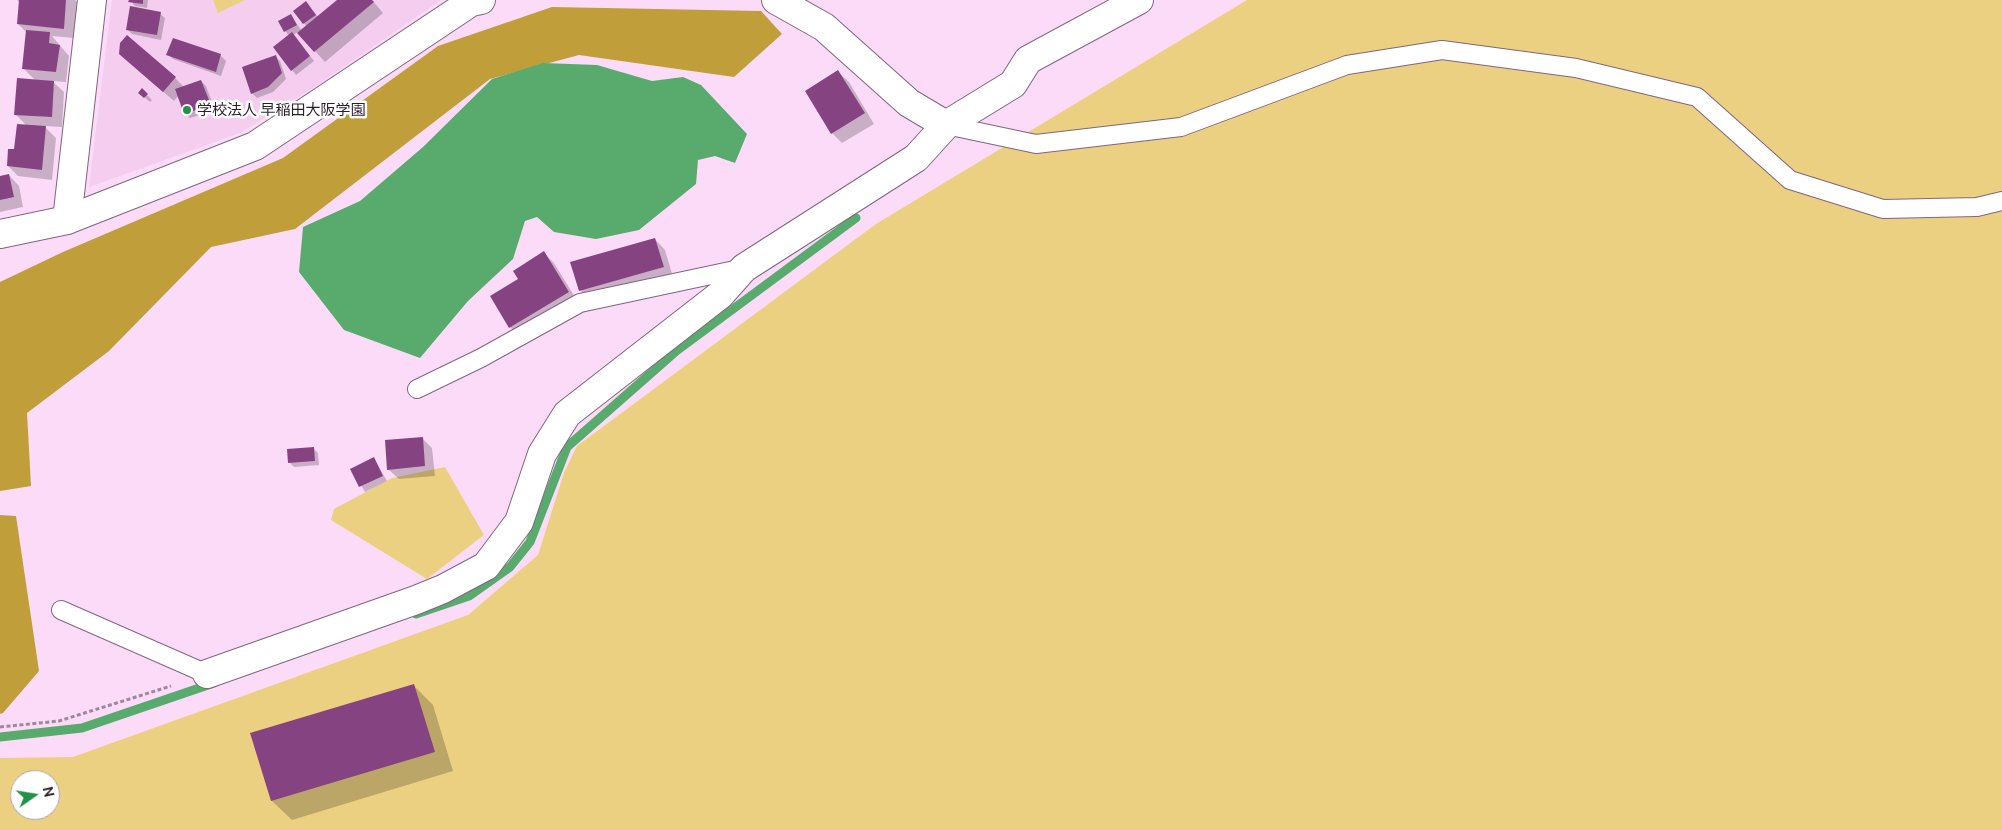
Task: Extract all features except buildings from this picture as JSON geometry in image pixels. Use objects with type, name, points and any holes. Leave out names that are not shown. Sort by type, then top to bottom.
[{"type":"street","points":[[67,220],[92,0]]},
{"type":"street","points":[[0,234],[67,220],[255,146],[471,2],[481,0]]},
{"type":"street","points":[[776,0],[824,27],[909,103],[946,125]]},
{"type":"street","points":[[208,674],[416,600],[486,566],[518,522],[542,454],[567,414],[720,296],[744,268],[916,158],[946,125],[1013,84],[1028,60],[1139,0]]},
{"type":"lane","points":[[946,125],[1036,144],[1181,127],[1347,65],[1442,50],[1576,68],[1697,97],[1790,180],[1883,208],[1977,207],[2002,202]]},
{"type":"lane","points":[[417,388],[481,358],[580,302],[744,268]]},
{"type":"lane","points":[[61,610],[208,674]]},
{"type":"path","points":[[0,727],[59,721],[208,674]]},
{"type":"shaded area","name":"学校法人 早稲田大阪学園","points":[[112,0],[441,0],[313,88],[240,133],[89,187]]},
{"type":"shaded area","points":[[213,0],[245,0],[218,13]]},
{"type":"shaded area","points":[[1247,0],[2002,0],[2002,830],[0,830],[0,758],[73,757],[468,615],[538,555],[564,473],[577,446],[876,224]]},
{"type":"shaded area","points":[[552,7],[761,11],[782,34],[734,77],[579,55],[490,79],[295,229],[211,247],[109,351],[27,413],[31,486],[0,491],[0,282],[63,252],[283,158],[438,46]]},
{"type":"shaded area","points":[[543,63],[597,65],[652,81],[683,77],[701,85],[747,134],[735,163],[715,156],[698,160],[696,184],[639,230],[596,239],[554,232],[537,217],[525,221],[513,259],[468,301],[420,358],[344,330],[299,272],[303,227],[360,201],[423,147],[492,79]]},
{"type":"shaded area","points":[[445,467],[484,535],[427,579],[331,520],[334,509],[392,478]]},
{"type":"shaded area","points":[[0,515],[16,516],[39,671],[3,713],[0,714]]},
{"type":"waterway","points":[[416,614],[469,596],[510,567],[530,542],[567,447],[675,352],[856,218]]},
{"type":"waterway","points":[[0,737],[82,728],[214,683]]},
{"type":"place","name":"学校法人 早稲田大阪学園","points":[[187,110]]}]
